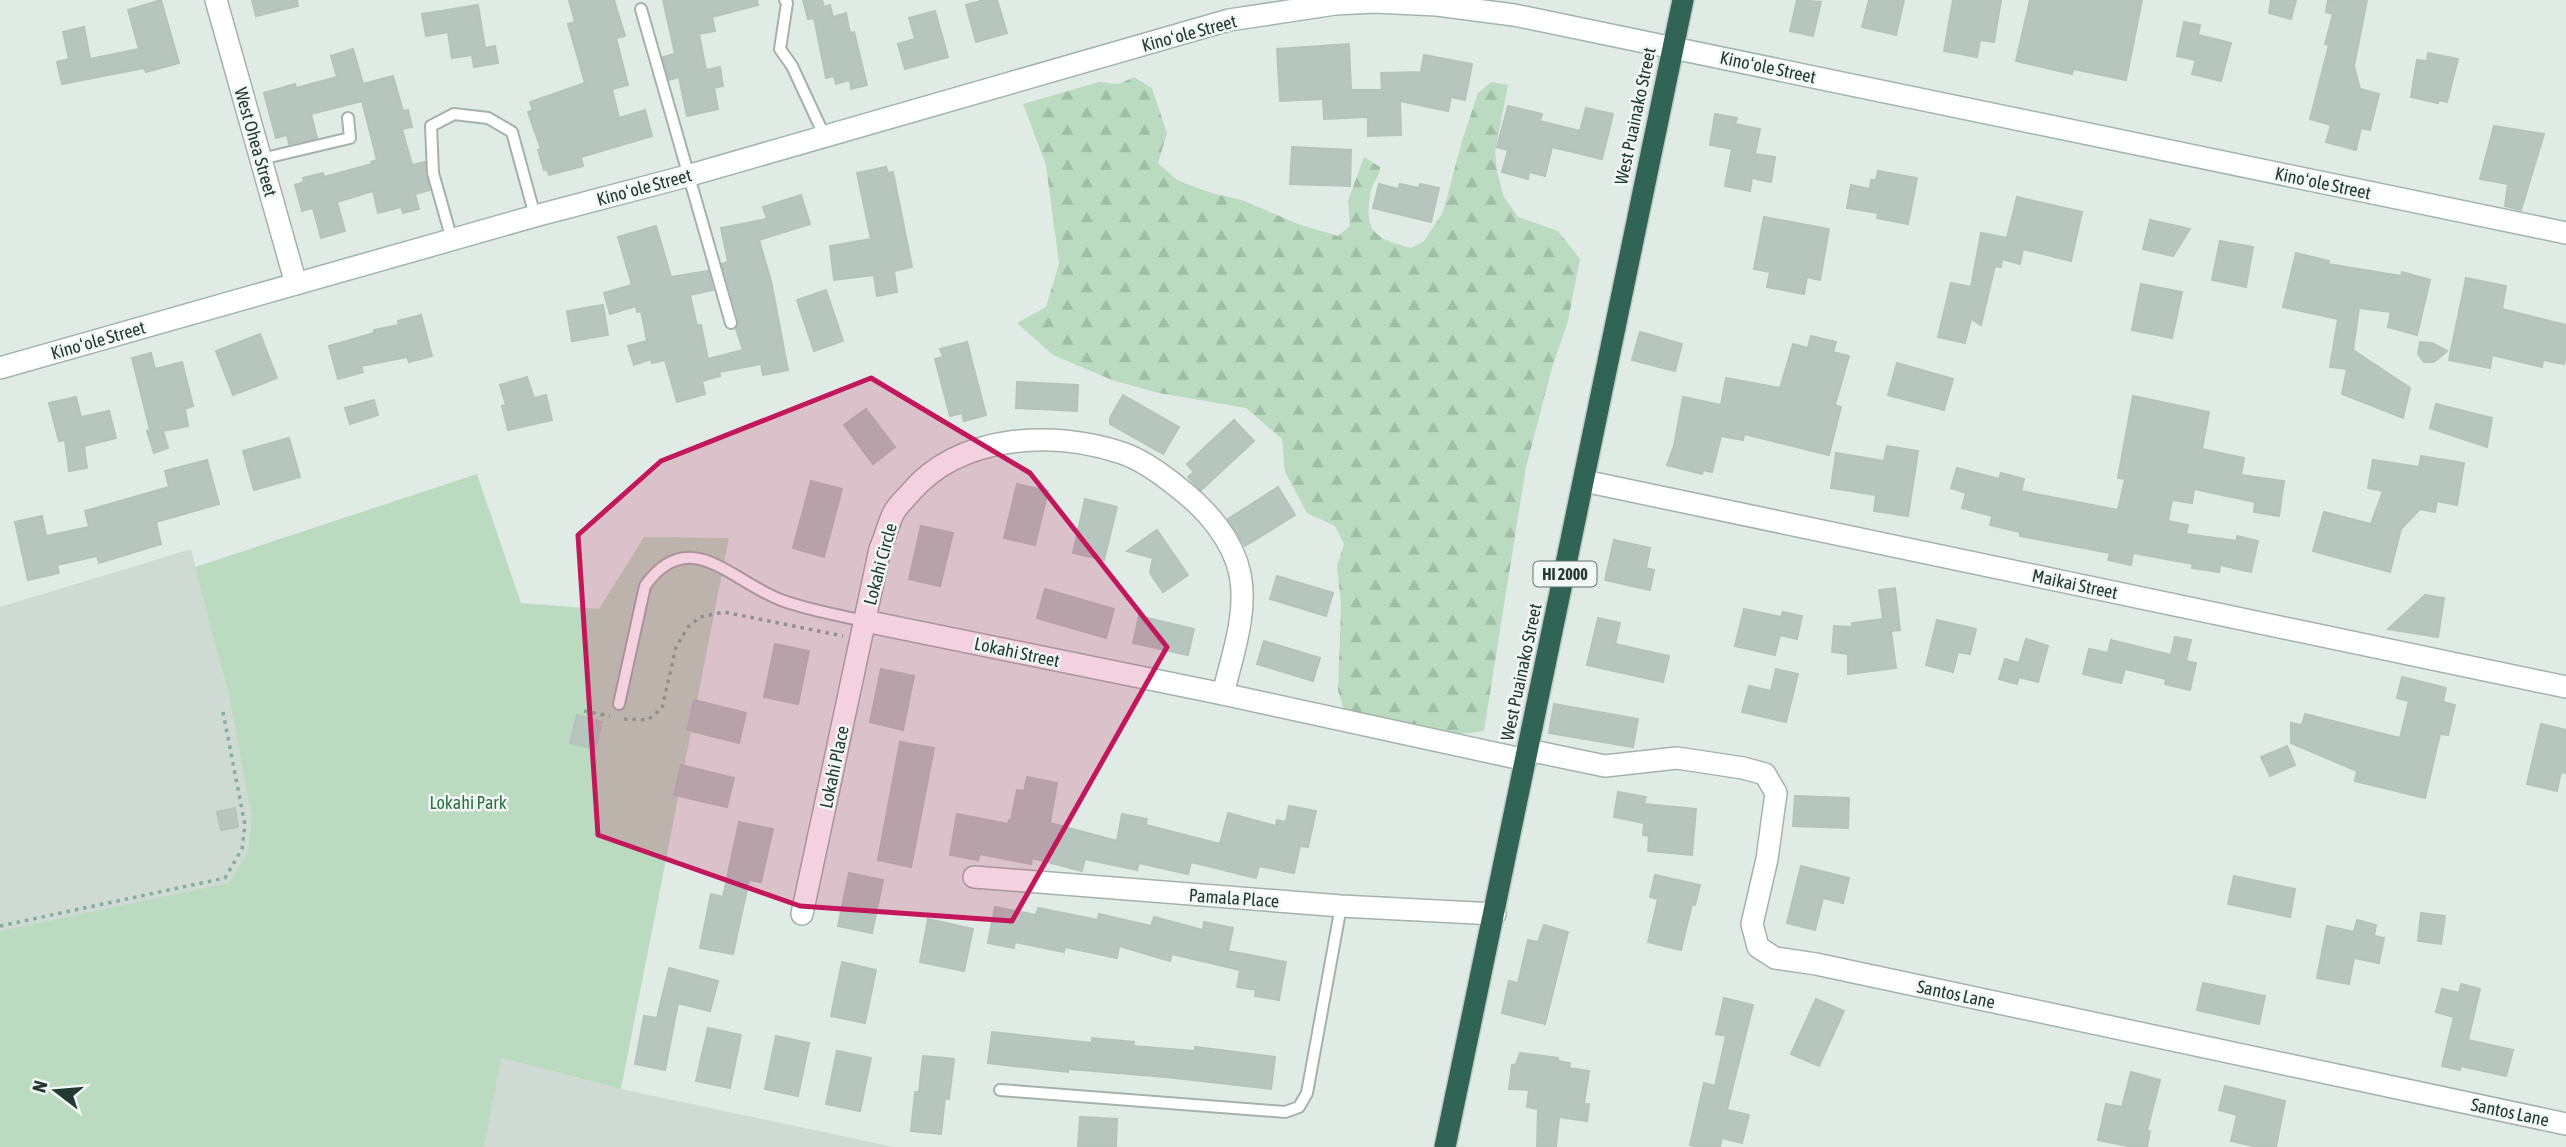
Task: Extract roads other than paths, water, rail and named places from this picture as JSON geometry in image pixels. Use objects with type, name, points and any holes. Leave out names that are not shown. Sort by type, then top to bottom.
[{"type":"highway","name":"West Puainako Street","points":[[1446,1147],[1683,0]]},
{"type":"street","name":"West Ohea Street","points":[[216,0],[296,284]]},
{"type":"street","name":"Kinoʻole Street","points":[[0,368],[536,216],[687,176],[1230,20],[1335,4],[1400,3],[1471,8],[1514,15],[2566,233]]},
{"type":"street","name":"Lokahi Circle","points":[[863,630],[880,549],[894,512],[920,481],[952,460],[1017,440],[1051,439],[1086,443],[1124,453],[1159,472],[1211,517],[1231,549],[1240,575],[1241,613],[1223,694]]},
{"type":"street","name":"Maikai Street","points":[[1584,481],[2566,687]]},
{"type":"street","name":"Lokahi Street","points":[[863,630],[1223,694],[1527,755]]},
{"type":"street","name":"Lokahi Place","points":[[802,914],[863,630]]},
{"type":"street","name":"Santos Lane","points":[[1527,755],[1605,766],[1677,758],[1765,774],[1776,793],[1767,859],[1752,924],[1758,947],[1774,958],[1816,964],[2566,1124]]},
{"type":"street","name":"Pamala Place","points":[[974,877],[1341,906],[1495,914]]},
{"type":"lane","points":[[785,0],[787,3],[780,49],[792,66],[825,136]]},
{"type":"lane","points":[[641,9],[731,323]]},
{"type":"lane","points":[[452,240],[433,173],[431,126],[454,114],[488,118],[512,132],[536,216]]},
{"type":"lane","points":[[261,159],[350,138],[348,118]]},
{"type":"lane","name":"Lokahi Street","points":[[619,704],[645,586],[656,570],[670,561],[686,557],[702,559],[778,599],[863,630]]},
{"type":"lane","points":[[1000,1090],[1285,1112],[1299,1107],[1307,1093],[1341,906]]},
{"type":"park label","name":"Lokahi Park","points":[[468,802]]}]
